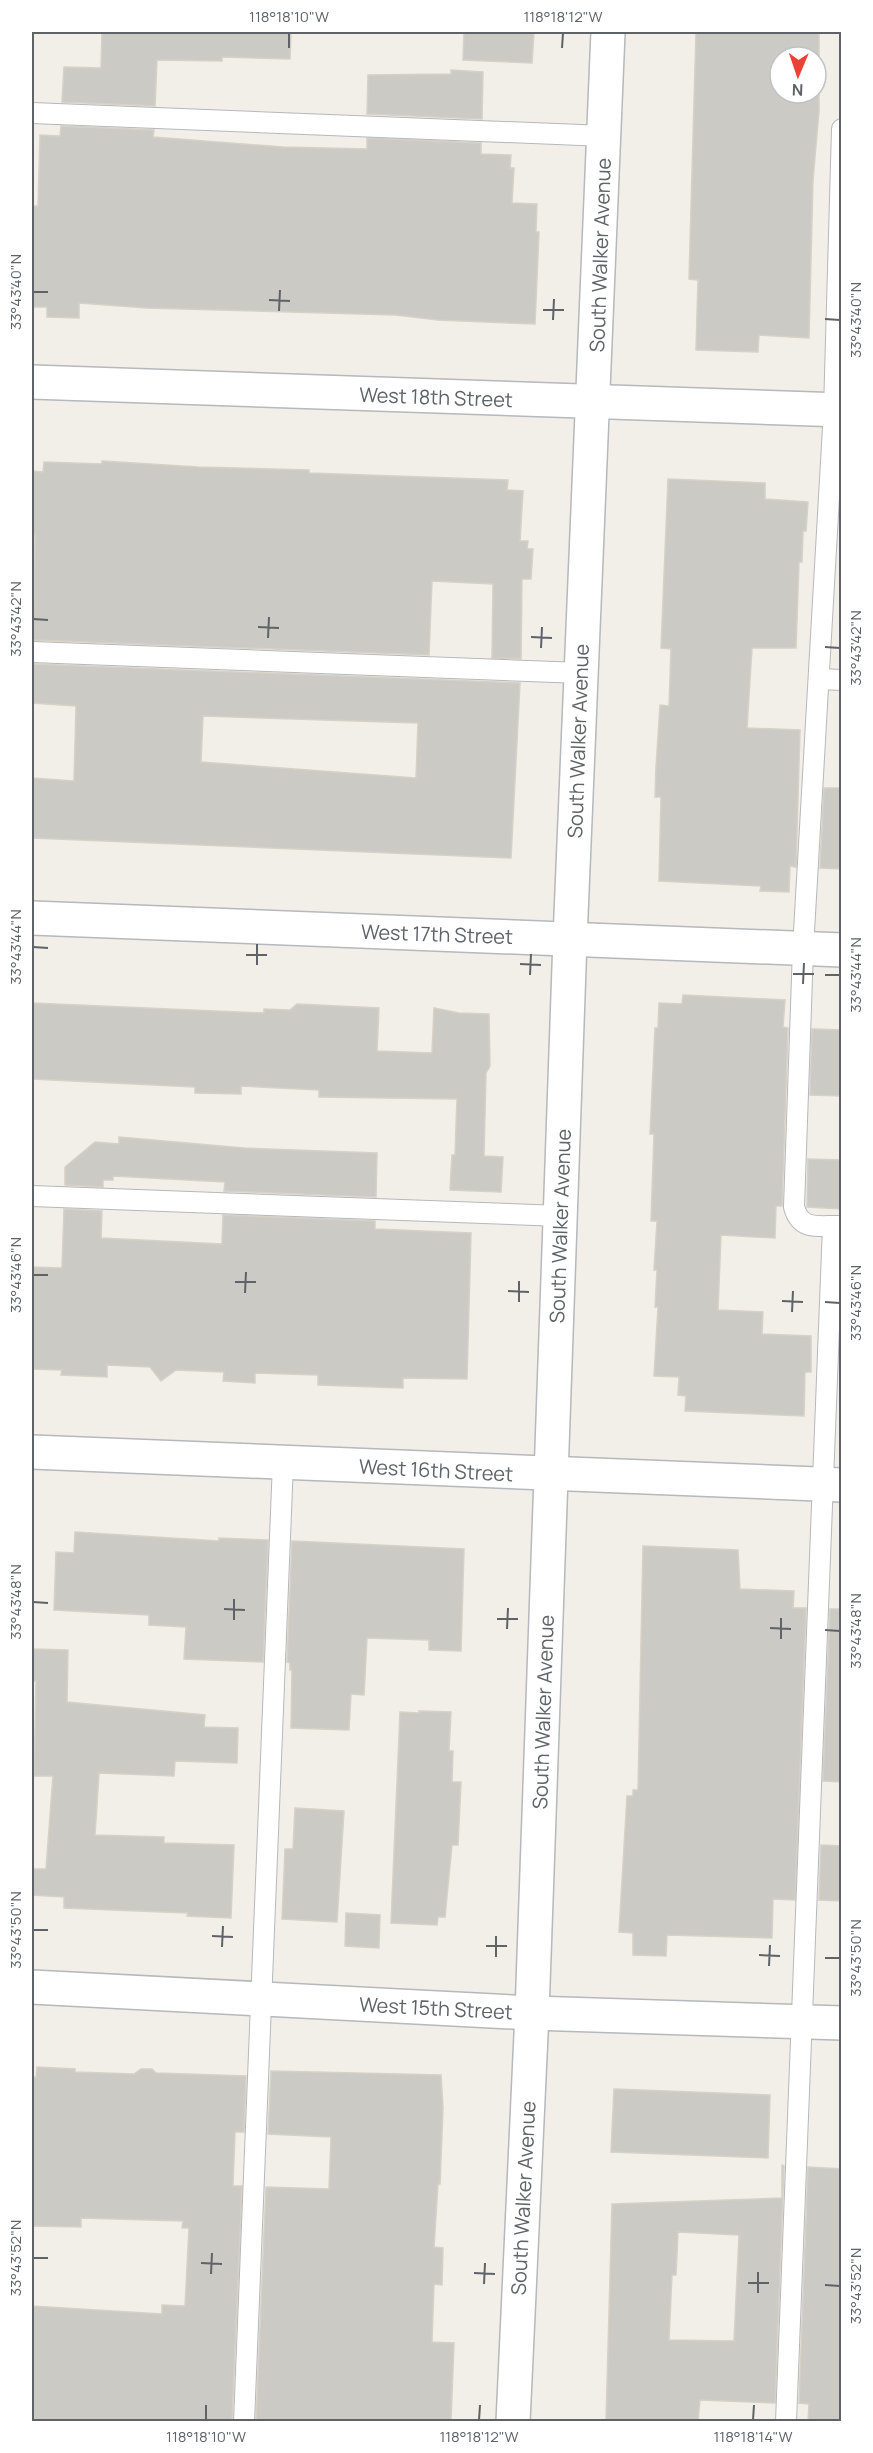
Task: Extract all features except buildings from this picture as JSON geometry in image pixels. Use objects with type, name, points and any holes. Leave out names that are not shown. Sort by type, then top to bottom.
[{"type":"street","name":"South Walker Avenue","points":[[513,2421],[532,2013],[570,939],[608,32]]},
{"type":"street","name":"West 18th Street","points":[[32,382],[838,410]]},
{"type":"street","name":"West 17th Street","points":[[32,918],[842,950]]},
{"type":"street","name":"West 16th Street","points":[[32,1452],[833,1485]]},
{"type":"street","name":"West 15th Street","points":[[32,1987],[532,2013],[842,2023]]},
{"type":"lane","points":[[32,112],[605,136]]},
{"type":"lane","points":[[786,2421],[802,2022],[833,1485],[837,1226],[805,1225],[797,1219],[794,1207],[803,949],[838,410],[841,140]]},
{"type":"lane","points":[[32,652],[581,673]]},
{"type":"lane","points":[[819,679],[842,680]]},
{"type":"lane","points":[[32,1196],[561,1216]]},
{"type":"lane","points":[[244,2421],[283,1463]]}]
